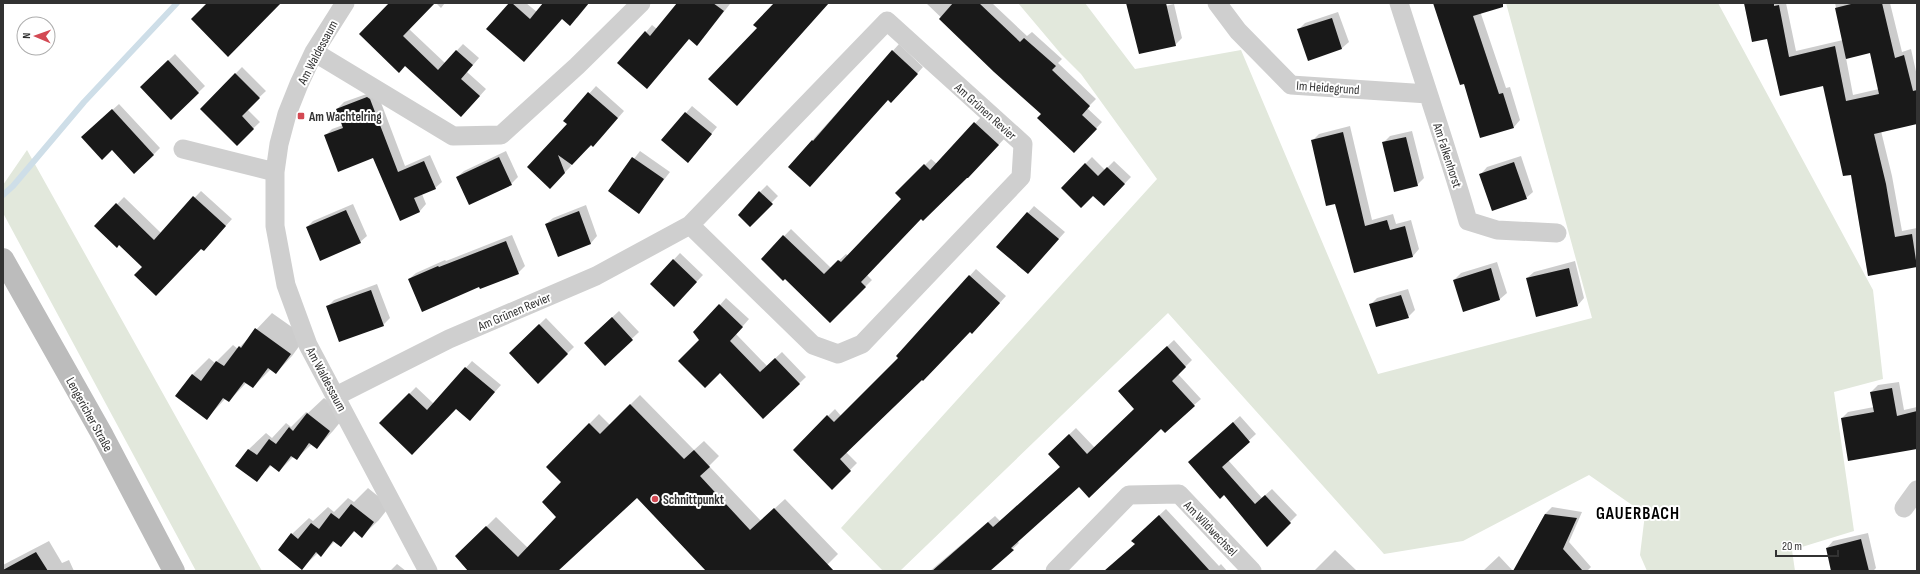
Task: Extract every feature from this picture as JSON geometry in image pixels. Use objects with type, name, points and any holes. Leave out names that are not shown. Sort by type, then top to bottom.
[{"type":"main road","name":"Lengericher Straße","points":[[3,259],[103,436],[174,571]]},
{"type":"street","name":"Am Waldessaum","points":[[345,3],[314,52],[287,114],[279,144],[275,172],[275,226],[286,285],[308,345],[428,571]]},
{"type":"street","points":[[314,52],[453,136],[501,135],[577,66],[641,3]]},
{"type":"street","name":"Im Heidegrund","points":[[1217,3],[1238,31],[1291,85],[1428,94]]},
{"type":"street","name":"Am Falkenhorst","points":[[1399,3],[1444,140],[1468,221],[1497,230],[1557,233]]},
{"type":"street","name":"Am Grünen Revier","points":[[336,396],[449,339],[596,276],[690,225],[887,21],[1023,144],[1021,177],[862,344],[838,354],[813,345],[690,225]]},
{"type":"street","points":[[183,149],[275,172]]},
{"type":"street","points":[[1904,508],[1917,490]]},
{"type":"street","name":"Am Wildwechsel","points":[[1055,571],[1129,495],[1179,494],[1252,571]]},
{"type":"shaded area","points":[[1018,3],[1085,3],[1135,69],[1241,50],[1378,374],[1592,318],[1506,3],[1718,3],[1873,290],[1883,379],[1834,392],[1854,531],[1792,550],[1795,571],[1647,571],[1640,555],[1645,514],[1589,475],[1463,541],[1384,554],[1168,313],[900,571],[883,571],[841,528],[1157,179],[1081,74],[1061,54]]},
{"type":"shaded area","points":[[27,150],[262,571],[196,571],[3,213],[3,185]]},
{"type":"building","points":[[207,3],[281,3],[228,57],[191,19]]},
{"type":"building","points":[[389,3],[435,3],[403,36],[438,70],[456,50],[473,65],[461,79],[480,96],[461,117],[405,66],[399,73],[359,34]]},
{"type":"building","points":[[509,3],[512,3],[530,19],[543,3],[589,3],[570,26],[562,19],[524,62],[486,29]]},
{"type":"building","points":[[677,3],[713,3],[724,11],[697,46],[689,39],[647,89],[617,63],[645,31],[650,36]]},
{"type":"building","points":[[774,3],[829,3],[737,106],[708,79],[757,28],[753,25]]},
{"type":"building","points":[[953,3],[979,3],[1020,42],[1024,38],[1056,66],[1052,70],[1090,106],[1082,115],[1097,129],[1074,153],[1037,118],[1041,114],[994,72],[939,19]]},
{"type":"building","points":[[1126,3],[1166,3],[1176,46],[1139,54]]},
{"type":"building","points":[[1433,3],[1503,3],[1503,7],[1473,16],[1499,94],[1503,93],[1514,128],[1480,138],[1464,84],[1460,85]]},
{"type":"building","points":[[1744,3],[1774,3],[1774,6],[1779,5],[1789,57],[1835,46],[1846,101],[1879,94],[1870,53],[1846,59],[1835,8],[1855,3],[1882,3],[1895,58],[1904,55],[1913,91],[1917,90],[1917,124],[1874,134],[1886,184],[1895,237],[1912,234],[1917,267],[1868,276],[1851,175],[1843,176],[1823,86],[1780,96],[1767,39],[1752,42]]},
{"type":"building","points":[[1332,18],[1342,49],[1308,61],[1297,29]]},
{"type":"building","points":[[892,50],[918,74],[891,103],[888,100],[810,187],[788,167],[812,140],[813,141]]},
{"type":"building","points":[[168,60],[199,93],[171,120],[140,87]]},
{"type":"building","points":[[235,73],[260,98],[242,116],[254,129],[237,146],[200,109]]},
{"type":"building","points":[[588,92],[618,118],[593,147],[591,145],[572,165],[558,155],[565,173],[550,189],[527,167],[567,124],[563,121]]},
{"type":"building","points":[[367,97],[370,99],[398,172],[424,161],[436,189],[414,198],[420,212],[400,221],[373,158],[338,172],[324,135],[343,128],[336,109]]},
{"type":"building","points":[[112,109],[154,155],[134,174],[112,150],[102,160],[81,137]]},
{"type":"building","points":[[685,112],[712,134],[688,163],[661,140]]},
{"type":"building","points":[[974,122],[999,145],[968,178],[923,221],[921,219],[861,282],[866,287],[830,323],[785,279],[783,281],[761,259],[783,235],[824,274],[838,260],[841,262],[901,199],[895,193],[924,164],[930,170]]},
{"type":"building","points":[[1343,132],[1365,226],[1387,220],[1390,230],[1405,226],[1413,257],[1354,273],[1335,204],[1326,206],[1311,140]]},
{"type":"building","points":[[1406,137],[1418,186],[1394,192],[1382,142]]},
{"type":"building","points":[[499,157],[512,185],[469,205],[456,177]]},
{"type":"building","points":[[632,157],[664,179],[639,214],[608,191]]},
{"type":"building","points":[[1514,162],[1527,199],[1492,211],[1479,174]]},
{"type":"building","points":[[1085,163],[1098,176],[1107,167],[1125,184],[1104,206],[1093,196],[1081,208],[1061,188]]},
{"type":"building","points":[[759,191],[773,204],[750,227],[738,215]]},
{"type":"building","points":[[193,196],[226,226],[204,251],[201,249],[156,296],[134,275],[142,267],[119,245],[117,248],[94,226],[116,203],[154,240]]},
{"type":"building","points":[[346,210],[361,243],[320,261],[306,227]]},
{"type":"building","points":[[579,211],[591,244],[558,257],[545,224]]},
{"type":"building","points":[[1027,212],[1059,239],[1028,274],[996,247]]},
{"type":"building","points":[[506,241],[519,274],[480,289],[479,287],[422,312],[408,279],[438,266],[439,267]]},
{"type":"building","points":[[673,259],[697,282],[674,307],[650,284]]},
{"type":"building","points":[[1491,268],[1500,300],[1463,312],[1453,280]]},
{"type":"building","points":[[1569,268],[1578,306],[1536,317],[1526,278]]},
{"type":"building","points":[[969,275],[1000,303],[972,334],[970,332],[923,381],[922,380],[840,459],[851,471],[832,490],[793,450],[827,415],[834,422],[898,358],[896,356]]},
{"type":"building","points":[[371,290],[384,326],[339,342],[326,306]]},
{"type":"building","points":[[1401,295],[1409,318],[1376,327],[1369,304]]},
{"type":"building","points":[[719,304],[743,327],[730,341],[760,372],[775,358],[800,384],[763,419],[720,373],[705,388],[678,361],[699,340],[693,332]]},
{"type":"building","points":[[612,317],[633,340],[605,366],[584,343]]},
{"type":"building","points":[[539,324],[568,354],[538,384],[509,353]]},
{"type":"building","points":[[255,328],[291,354],[276,374],[268,368],[253,388],[244,382],[229,402],[223,398],[207,420],[175,396],[192,374],[201,381],[216,361],[224,366],[239,346],[241,348]]},
{"type":"building","points":[[1167,346],[1186,367],[1172,381],[1195,406],[1165,433],[1161,429],[1089,498],[1079,487],[1011,548],[1014,550],[990,571],[932,571],[988,522],[993,527],[1060,467],[1048,454],[1069,434],[1087,454],[1134,409],[1118,391]]},
{"type":"building","points":[[465,367],[495,392],[470,421],[456,409],[412,455],[379,423],[409,393],[427,410]]},
{"type":"building","points":[[1892,388],[1897,416],[1917,411],[1917,449],[1848,461],[1841,418],[1874,412],[1870,392]]},
{"type":"building","points":[[630,404],[684,459],[694,450],[710,467],[700,476],[750,530],[774,508],[834,571],[706,571],[637,498],[558,571],[468,571],[455,556],[486,526],[518,557],[556,517],[542,502],[561,482],[546,467],[589,423],[600,434]]},
{"type":"building","points":[[307,413],[330,431],[317,449],[309,443],[297,460],[291,456],[279,472],[270,465],[257,482],[235,466],[248,449],[257,455],[269,439],[276,444],[289,427],[293,431]]},
{"type":"building","points":[[1233,422],[1250,442],[1222,467],[1255,504],[1265,495],[1291,523],[1267,547],[1224,495],[1220,499],[1188,462]]},
{"type":"building","points":[[351,504],[374,522],[362,538],[354,531],[341,547],[333,541],[321,557],[316,552],[302,570],[278,550],[291,533],[298,539],[311,523],[319,529],[331,513],[339,519]]},
{"type":"building","points":[[1545,514],[1577,518],[1563,549],[1583,571],[1513,571]]},
{"type":"building","points":[[1159,515],[1210,571],[1104,571],[1135,544],[1131,541]]},
{"type":"building","points":[[1861,539],[1869,571],[1831,571],[1826,548]]},
{"type":"building","points":[[36,552],[48,571],[3,571],[3,570]]},
{"type":"waterway","points":[[3,195],[13,186],[84,102],[177,3]]},
{"type":"place","name":"Am Wachtelring","points":[[301,116]]},
{"type":"place","name":"Schnittpunkt","points":[[655,499]]},
{"type":"district","name":"GAUERBACH","points":[[1638,513]]}]
